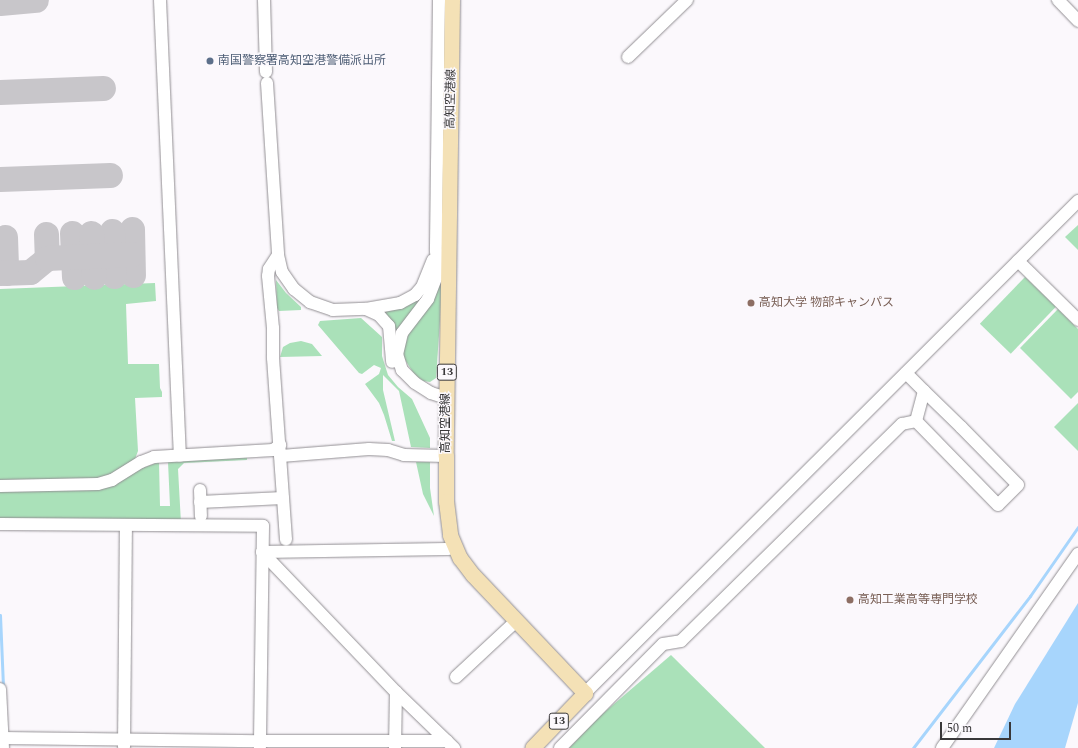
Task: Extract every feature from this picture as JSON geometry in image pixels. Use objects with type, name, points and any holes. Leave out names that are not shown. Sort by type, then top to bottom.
[{"type":"main road","name":"高知空港線","points":[[452,0],[446,398],[447,507],[450,535],[454,548],[473,575],[585,693]]},
{"type":"main road","name":"13","points":[[532,748],[585,693]]},
{"type":"street","points":[[160,0],[180,456]]},
{"type":"street","points":[[264,0],[266,78],[278,255],[282,272],[286,279],[298,293],[310,302],[333,310],[366,309],[400,303],[415,295],[422,287],[428,276],[436,251]]},
{"type":"street","points":[[438,0],[436,251],[438,267],[432,289],[424,306],[402,333],[397,354],[402,370],[415,383],[431,393],[446,398]]},
{"type":"street","points":[[628,57],[687,0]]},
{"type":"street","points":[[1064,2],[1078,21]]},
{"type":"street","points":[[585,693],[1078,201]]},
{"type":"street","points":[[278,255],[269,269],[268,276],[273,328],[273,358],[286,540]]},
{"type":"street","points":[[1018,261],[1078,320]]},
{"type":"street","points":[[366,309],[379,315],[389,326],[390,356],[393,366],[401,379],[412,389],[430,398],[446,398]]},
{"type":"street","points":[[906,373],[1018,485],[998,505],[916,421]]},
{"type":"street","points":[[916,421],[924,391]]},
{"type":"street","points":[[560,748],[663,644],[681,641],[902,424],[916,421]]},
{"type":"street","points":[[0,486],[98,484],[112,480],[141,462],[154,457],[274,450],[369,449],[388,450],[404,455],[446,456]]},
{"type":"street","points":[[201,516],[200,496],[283,498]]},
{"type":"street","points":[[0,524],[263,526],[260,745]]},
{"type":"street","points":[[124,744],[126,524]]},
{"type":"street","points":[[262,552],[439,550],[454,548]]},
{"type":"street","points":[[262,552],[396,692],[450,745]]},
{"type":"street","points":[[942,748],[1078,554]]},
{"type":"street","points":[[456,677],[516,621]]},
{"type":"street","points":[[0,689],[3,743],[450,745]]},
{"type":"street","points":[[395,745],[396,692]]},
{"type":"green space","points":[[1078,225],[1078,250],[1065,237]]},
{"type":"green space","points":[[441,269],[441,306],[436,378],[430,382],[423,381],[414,374],[402,355],[410,329]]},
{"type":"green space","points":[[1025,277],[1056,307],[1011,354],[980,324]]},
{"type":"green space","points":[[276,280],[286,293],[301,307],[301,310],[279,311],[277,308]]},
{"type":"green space","points":[[155,283],[156,301],[126,304],[128,364],[159,364],[160,388],[162,392],[162,397],[135,398],[138,451],[135,459],[128,465],[98,481],[0,481],[0,289]]},
{"type":"green space","points":[[427,292],[396,337],[390,319],[383,311]]},
{"type":"green space","points":[[1058,309],[1078,329],[1078,392],[1071,399],[1020,348]]},
{"type":"green space","points":[[361,318],[382,337],[382,356],[388,375],[398,387],[412,399],[430,438],[430,448],[411,447],[399,391],[383,375],[383,390],[395,441],[392,441],[379,403],[365,384],[379,374],[381,368],[374,365],[362,374],[359,373],[318,325],[320,321]]},
{"type":"green space","points":[[301,341],[312,344],[322,356],[280,357],[283,347],[290,343]]},
{"type":"green space","points":[[1078,403],[1078,451],[1054,427]]},
{"type":"green space","points":[[247,457],[247,460],[184,463],[178,469],[181,523],[0,520],[0,489],[86,488],[159,462],[160,506],[170,506],[168,462]]},
{"type":"green space","points":[[416,462],[430,462],[430,488],[434,516],[423,494]]},
{"type":"green space","points":[[671,655],[765,748],[569,748],[600,716]]},
{"type":"water","points":[[1078,603],[1078,703],[1065,748],[994,748],[1015,704]]},
{"type":"waterway","points":[[913,748],[1030,596],[1078,527]]},
{"type":"waterway","points":[[0,615],[3,687]]},
{"type":"taxiway","points":[[0,3],[36,0]]},
{"type":"taxiway","points":[[0,92],[103,88]]},
{"type":"taxiway","points":[[0,179],[110,175]]},
{"type":"taxiway","points":[[132,229],[133,275]]},
{"type":"taxiway","points":[[112,231],[114,276]]},
{"type":"taxiway","points":[[72,233],[74,277]]},
{"type":"taxiway","points":[[91,233],[94,277]]},
{"type":"taxiway","points":[[46,234],[47,258]]},
{"type":"taxiway","points":[[5,237],[6,273]]},
{"type":"taxiway","points":[[0,273],[30,272],[47,258],[132,254]]},
{"type":"place","name":"南国警察署高知空港警備派出所","points":[[210,61]]},
{"type":"place","name":"高知大学 物部キャンパス","points":[[751,303]]},
{"type":"place","name":"高知工業高等専門学校","points":[[850,600]]}]
